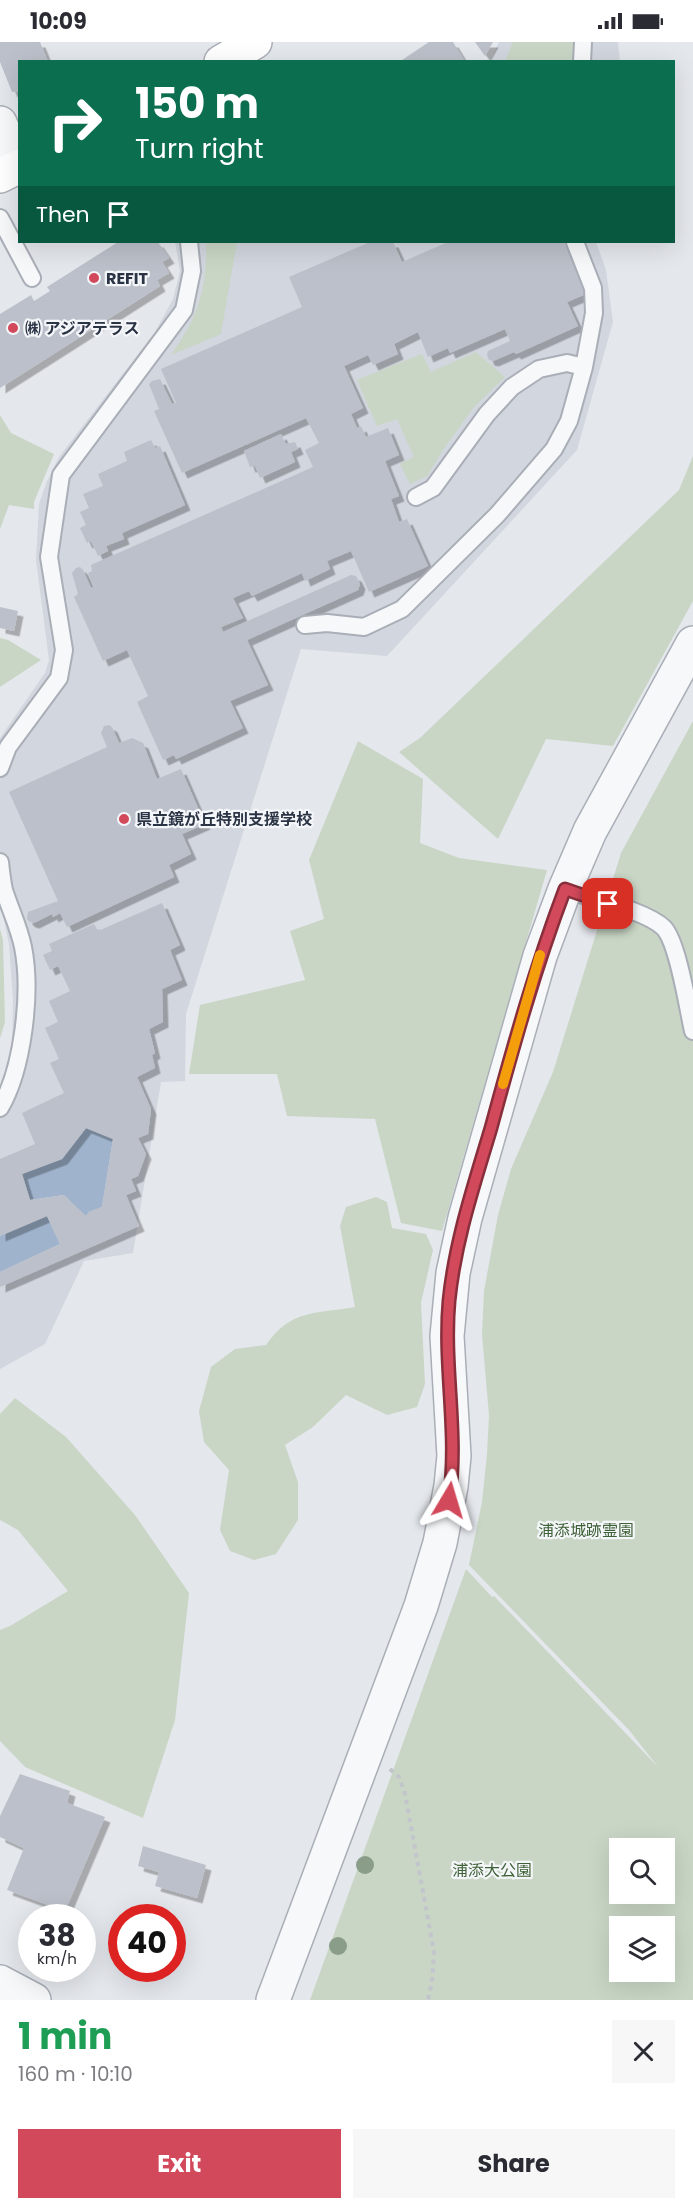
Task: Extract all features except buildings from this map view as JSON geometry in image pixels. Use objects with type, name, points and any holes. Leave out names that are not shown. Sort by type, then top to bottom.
[{"type":"main road","points":[[224,60],[255,42]]},
{"type":"main road","points":[[0,176],[18,167]]},
{"type":"street","points":[[0,123],[18,164]]},
{"type":"street","points":[[273,2000],[421,1606],[447,1515],[454,1456],[447,1336],[449,1303],[458,1244],[540,956],[590,831],[693,643]]},
{"type":"street","points":[[0,1982],[34,2000]]},
{"type":"lane","points":[[582,60],[583,42]]},
{"type":"lane","points":[[0,218],[32,278]]},
{"type":"lane","points":[[0,768],[8,747],[59,678],[64,650],[49,557],[61,475],[184,310],[192,271],[189,243]]},
{"type":"lane","points":[[305,625],[327,623],[364,627],[402,609],[497,515],[554,448],[569,421],[584,367],[594,313],[593,288],[574,243]]},
{"type":"lane","points":[[416,497],[433,488],[487,414],[512,387],[539,369],[567,363],[584,367]]},
{"type":"lane","points":[[0,862],[3,887],[23,947],[27,992],[20,1052],[8,1095],[0,1108]]},
{"type":"lane","points":[[565,889],[649,917],[665,929],[674,945],[693,1031]]},
{"type":"path","points":[[364,1757],[394,1772],[405,1794],[434,1952],[428,2000]]},
{"type":"shaded area","points":[[499,42],[618,42],[620,60],[491,60]]},
{"type":"shaded area","name":"県立鏡が丘特別支援学校","points":[[175,243],[596,243],[606,270],[613,322],[577,450],[387,656],[301,649],[186,1014],[185,1081],[161,1082],[133,1253],[84,1261],[45,1344],[0,1369],[0,1094],[12,1055],[13,1000],[9,944],[0,900],[0,738],[45,673],[49,660],[36,560],[39,504],[47,481],[59,457],[155,332],[173,299],[180,271]]},
{"type":"green space","points":[[513,42],[575,42],[574,60],[506,60]]},
{"type":"green space","points":[[206,243],[237,243],[221,334],[171,355],[195,314],[203,288]]},
{"type":"green space","points":[[476,352],[505,377],[474,407],[427,476],[410,484],[400,464],[414,457],[397,419],[377,426],[357,380],[422,354],[431,372]]},
{"type":"green space","points":[[0,415],[11,433],[54,454],[34,502],[34,509],[9,505],[0,529]]},
{"type":"green space","points":[[693,456],[693,601],[613,746],[546,739],[498,839],[399,752],[420,738],[679,490]]},
{"type":"green space","points":[[0,638],[8,640],[41,660],[0,687]]},
{"type":"green space","name":"浦添城跡霊園","points":[[693,721],[693,2000],[310,2000],[466,1569],[658,1767],[629,1730],[469,1565],[482,1502],[487,1454],[489,1415],[482,1335],[484,1291],[498,1215],[511,1169],[553,1072],[621,853]]},
{"type":"green space","points":[[358,741],[423,779],[420,843],[459,858],[547,870],[442,1231],[401,1223],[375,1119],[287,1116],[277,1074],[189,1074],[200,1005],[305,980],[290,931],[324,919],[309,860]]},
{"type":"green space","points":[[0,929],[3,940],[5,1022],[0,1038]]},
{"type":"green space","points":[[376,1197],[387,1202],[392,1228],[426,1234],[433,1250],[421,1303],[425,1384],[417,1407],[387,1415],[346,1395],[313,1427],[285,1445],[298,1482],[298,1520],[276,1554],[254,1560],[230,1551],[220,1530],[229,1470],[204,1442],[199,1411],[211,1367],[235,1349],[266,1345],[275,1333],[295,1319],[305,1315],[355,1307],[340,1226],[346,1207]]},
{"type":"green space","points":[[15,1398],[66,1437],[135,1515],[189,1593],[175,1720],[143,1818],[25,1767],[0,1741],[0,1630],[68,1591],[18,1530],[0,1520],[0,1414]]},
{"type":"water","points":[[86,1128],[113,1139],[102,1207],[89,1212],[86,1216],[64,1195],[30,1200],[22,1174],[62,1159]]},
{"type":"water","points":[[47,1216],[60,1244],[0,1272],[0,1236]]},
{"type":"slow traffic","points":[[503,1084],[540,955]]},
{"type":"place","name":"REFIT","points":[[94,278]]},
{"type":"place","name":"㈱ アジアテラス","points":[[13,328]]},
{"type":"place","name":"県立鏡が丘特別支援学校","points":[[124,819]]},
{"type":"route","points":[[449,1500],[454,1456],[447,1336],[449,1303],[458,1244],[540,956],[565,889],[608,904]]},
{"type":"park label","name":"浦添大公園","points":[[492,1870]]}]
